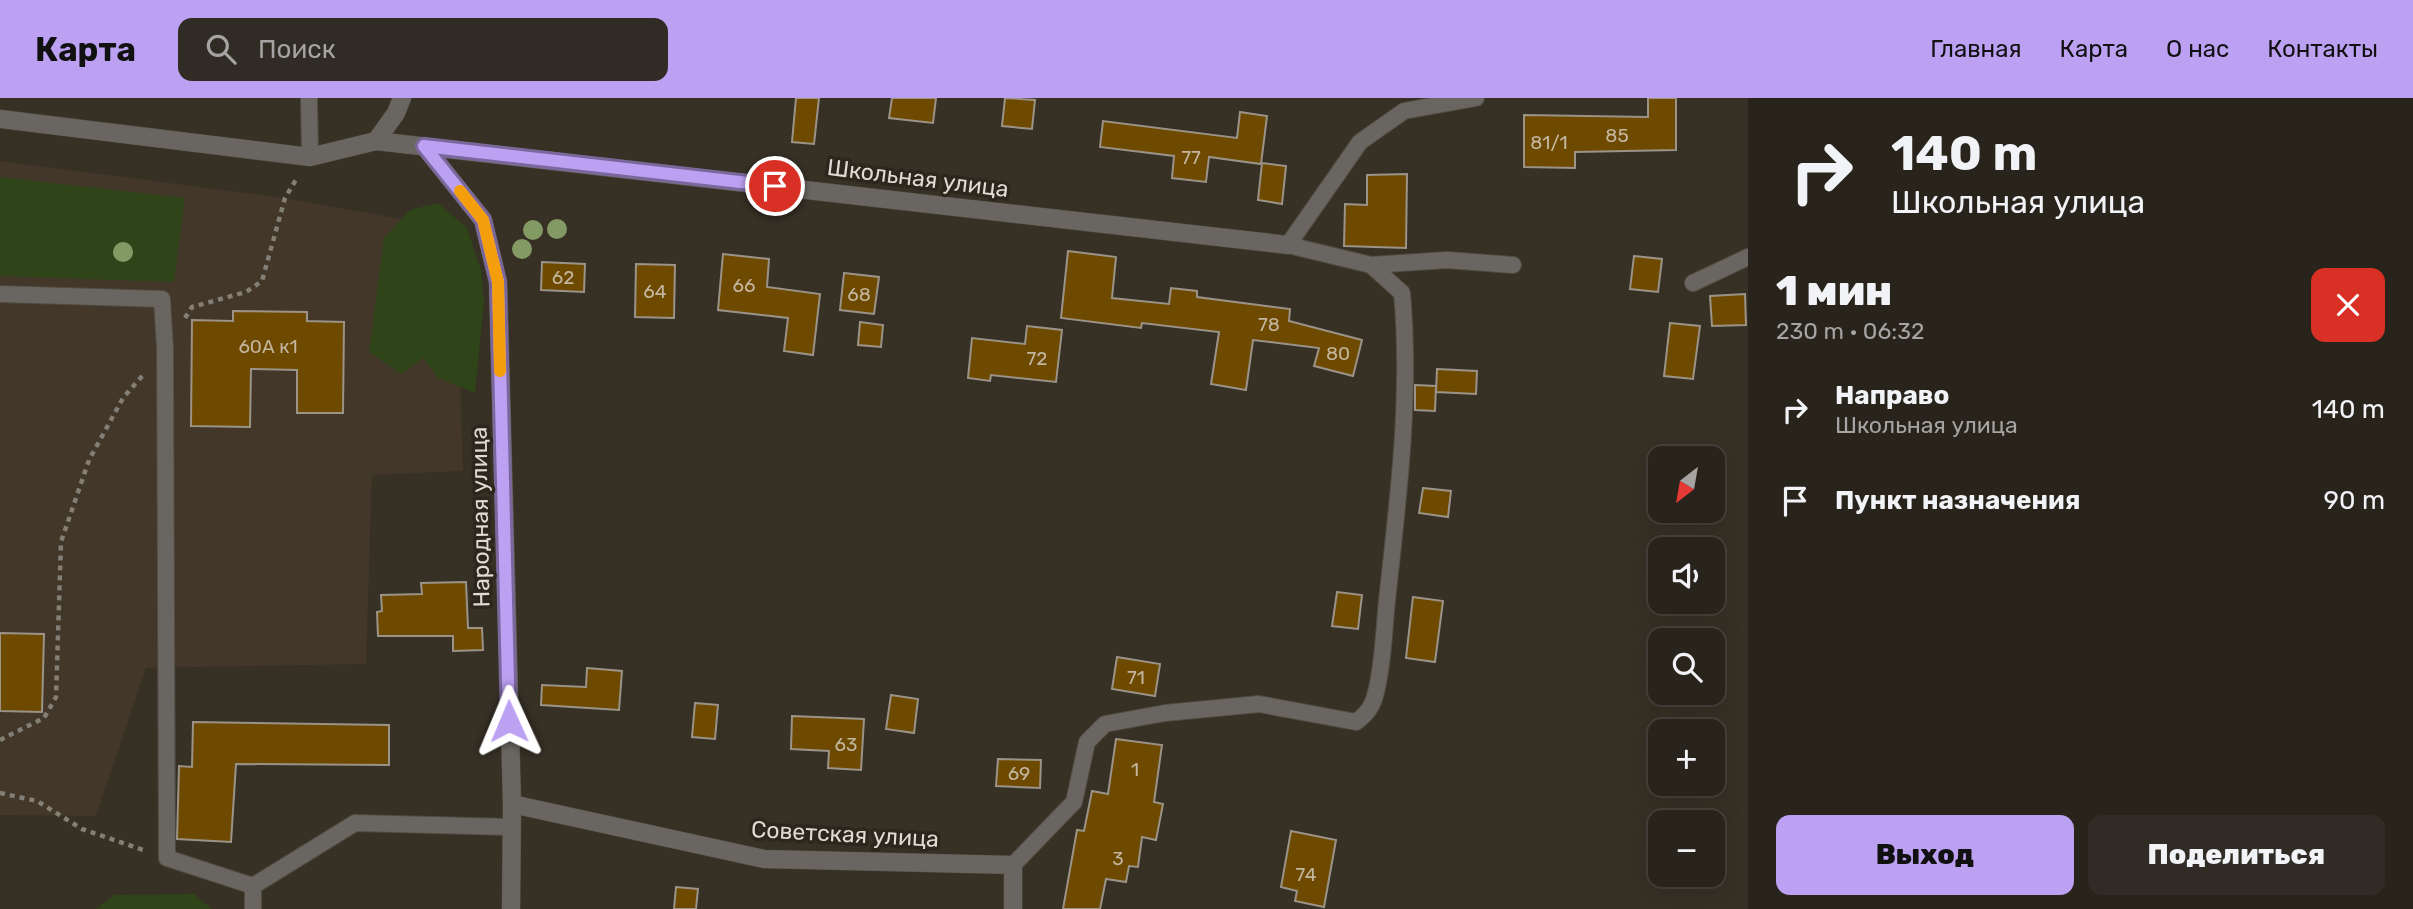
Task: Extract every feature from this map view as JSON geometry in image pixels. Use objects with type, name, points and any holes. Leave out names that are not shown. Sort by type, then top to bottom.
[{"type":"street","points":[[376,141],[402,98]]},
{"type":"street","name":"Школьная улица","points":[[0,118],[310,157],[376,141],[1288,245]]},
{"type":"street","name":"Народная улица","points":[[424,146],[483,220],[498,282],[512,804],[511,909]]},
{"type":"street","name":"Советская улица","points":[[512,804],[764,859],[1013,865]]},
{"type":"street","points":[[1013,865],[1013,909]]},
{"type":"lane","points":[[309,98],[310,157]]},
{"type":"lane","points":[[1476,98],[1404,111],[1360,142],[1288,245],[1371,265],[1447,260],[1513,265]]},
{"type":"lane","points":[[1693,283],[1748,257]]},
{"type":"lane","points":[[1013,865],[1074,802],[1087,741],[1105,723],[1165,713],[1259,704],[1356,722],[1368,713],[1376,692],[1390,573],[1405,416],[1406,337],[1402,293],[1371,265]]},
{"type":"lane","points":[[0,294],[162,299],[165,348],[167,858],[253,886],[355,823],[512,827]]},
{"type":"lane","points":[[253,886],[253,909]]},
{"type":"path","points":[[0,740],[44,718],[56,697],[61,542],[89,460],[123,398],[165,348],[192,307],[246,292],[262,281],[285,198],[310,157]]},
{"type":"path","points":[[0,793],[37,801],[82,829],[167,858]]},
{"type":"shaded area","points":[[0,161],[285,198],[456,229],[463,471],[372,475],[366,664],[146,668],[96,816],[0,815]]},
{"type":"green space","points":[[0,177],[185,198],[174,282],[0,276]]},
{"type":"green space","points":[[438,203],[467,228],[481,270],[484,301],[475,393],[438,378],[423,358],[401,374],[369,352],[384,238],[410,210]]},
{"type":"green space","points":[[194,894],[212,909],[96,909],[114,895]]},
{"type":"building","points":[[796,98],[819,98],[814,144],[792,142]]},
{"type":"building","points":[[892,98],[936,98],[933,123],[889,118]]},
{"type":"building","points":[[1005,98],[1035,100],[1032,129],[1002,126]]},
{"type":"building","points":[[1648,98],[1676,98],[1676,150],[1575,152],[1575,168],[1524,167],[1524,115],[1648,117]]},
{"type":"building","points":[[1240,112],[1267,116],[1261,164],[1209,157],[1206,182],[1172,178],[1174,156],[1100,147],[1103,121],[1237,138]]},
{"type":"building","points":[[1262,163],[1286,166],[1282,204],[1258,200]]},
{"type":"building","points":[[1407,174],[1406,248],[1344,246],[1345,204],[1367,205],[1367,175]]},
{"type":"building","points":[[1068,251],[1116,257],[1112,298],[1169,304],[1171,288],[1197,291],[1197,297],[1290,309],[1289,321],[1362,340],[1353,376],[1314,366],[1319,348],[1253,340],[1246,390],[1211,384],[1219,332],[1142,323],[1141,328],[1061,318]]},
{"type":"building","points":[[723,254],[769,259],[767,287],[820,294],[813,355],[784,351],[788,318],[718,310]]},
{"type":"building","points":[[1634,256],[1662,259],[1658,292],[1630,289]]},
{"type":"building","points":[[542,262],[585,264],[584,292],[541,290]]},
{"type":"building","points":[[636,264],[675,265],[674,318],[635,317]]},
{"type":"building","points":[[844,273],[879,277],[874,314],[840,310]]},
{"type":"building","points":[[1745,294],[1746,325],[1712,326],[1710,296]]},
{"type":"building","points":[[233,311],[307,312],[307,321],[344,322],[343,413],[297,413],[297,370],[251,369],[250,427],[191,426],[192,320],[233,321]]},
{"type":"building","points":[[860,322],[883,325],[881,347],[858,345]]},
{"type":"building","points":[[1670,323],[1700,326],[1693,379],[1664,376]]},
{"type":"building","points":[[1027,326],[1062,330],[1056,382],[991,375],[990,381],[968,378],[972,338],[1025,344]]},
{"type":"building","points":[[1437,369],[1477,371],[1476,394],[1436,392]]},
{"type":"building","points":[[1415,385],[1436,386],[1435,411],[1415,410]]},
{"type":"building","points":[[1423,488],[1451,491],[1448,517],[1419,513]]},
{"type":"building","points":[[466,582],[468,628],[482,628],[483,650],[453,651],[453,636],[378,636],[377,612],[382,611],[381,595],[422,594],[421,583]]},
{"type":"building","points":[[1337,592],[1362,595],[1358,629],[1332,626]]},
{"type":"building","points":[[1413,597],[1443,601],[1435,662],[1406,658]]},
{"type":"building","points":[[0,633],[44,634],[42,712],[0,711]]},
{"type":"building","points":[[1117,657],[1160,664],[1155,696],[1112,689]]},
{"type":"building","points":[[587,668],[622,671],[619,710],[541,705],[542,685],[586,687]]},
{"type":"building","points":[[891,695],[918,699],[914,733],[886,729]]},
{"type":"building","points":[[695,703],[718,705],[715,739],[692,737]]},
{"type":"building","points":[[792,716],[864,719],[861,770],[828,768],[829,751],[791,749]]},
{"type":"building","points":[[193,722],[389,725],[389,765],[236,764],[231,842],[177,839],[179,766],[192,767]]},
{"type":"building","points":[[1116,739],[1162,745],[1154,802],[1163,804],[1156,840],[1142,837],[1138,867],[1129,866],[1126,882],[1106,879],[1100,909],[1063,909],[1077,830],[1084,831],[1092,791],[1108,794]]},
{"type":"building","points":[[998,759],[1041,760],[1040,788],[996,786]]},
{"type":"building","points":[[1291,831],[1336,840],[1324,907],[1295,901],[1297,891],[1281,887]]},
{"type":"building","points":[[676,887],[698,889],[696,909],[674,909]]},
{"type":"slow traffic","points":[[460,191],[483,220],[498,282],[500,371]]},
{"type":"route","points":[[509,721],[498,282],[483,220],[424,146],[775,186]]}]
